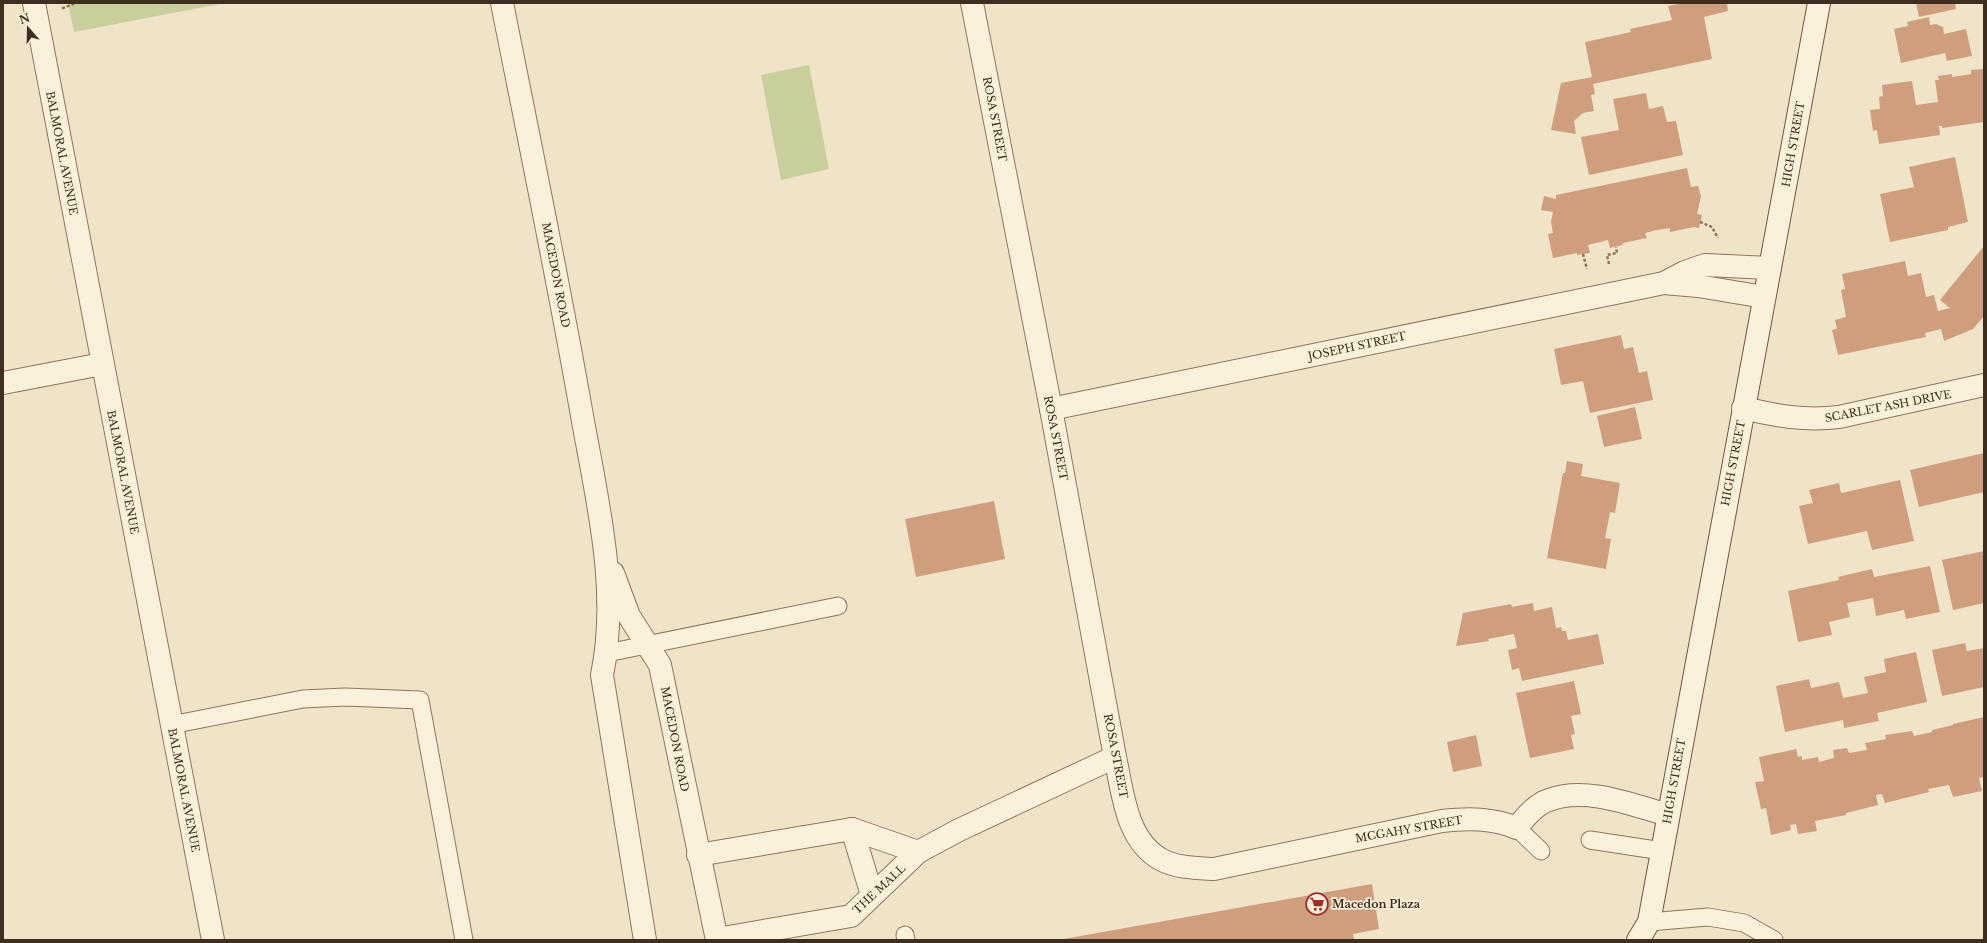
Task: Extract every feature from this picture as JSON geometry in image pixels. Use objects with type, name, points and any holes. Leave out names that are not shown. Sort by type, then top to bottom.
[{"type":"street","name":"BALMORAL AVENUE","points":[[34,3],[213,940]]},
{"type":"street","name":"MACEDON ROAD","points":[[502,3],[558,284],[605,549],[609,622],[606,654],[602,675],[645,940]]},
{"type":"street","name":"ROSA STREET","points":[[972,3],[1051,409],[1115,757],[1126,809],[1134,831],[1145,846],[1162,860]]},
{"type":"street","name":"HIGH STREET","points":[[1647,934],[1818,3]]},
{"type":"street","name":"JOSEPH STREET","points":[[1051,409],[1664,283],[1685,272],[1705,265],[1770,268]]},
{"type":"street","name":"JOSEPH STREET","points":[[1664,283],[1698,286],[1764,297]]},
{"type":"street","points":[[3,383],[102,364]]},
{"type":"street","name":"SCARLET ASH DRIVE","points":[[1743,408],[1780,417],[1815,420],[1839,417],[1984,385]]},
{"type":"street","name":"MACEDON ROAD","points":[[605,549],[629,616],[660,664],[698,855],[717,940]]},
{"type":"street","name":"THE MALL","points":[[717,940],[851,916],[918,852],[959,830],[1115,757]]},
{"type":"street","points":[[1517,828],[1528,814],[1547,800],[1566,795],[1589,796],[1668,815]]},
{"type":"street","name":"MCGAHY STREET","points":[[1162,860],[1191,868],[1214,869],[1442,821],[1469,818],[1493,820],[1517,828]]},
{"type":"street","points":[[852,829],[872,895]]},
{"type":"street","name":"THE MALL","points":[[698,855],[852,829],[918,852]]},
{"type":"lane","points":[[606,654],[838,606]]},
{"type":"lane","points":[[171,725],[303,699],[345,697],[420,700],[464,940]]},
{"type":"lane","points":[[1517,828],[1541,851]]},
{"type":"lane","points":[[1590,840],[1662,851]]},
{"type":"lane","points":[[1647,934],[1708,917],[1744,923],[1774,940]]},
{"type":"path","points":[[62,3],[63,8],[76,3]]},
{"type":"path","points":[[1700,222],[1712,227],[1719,240]]},
{"type":"path","points":[[1609,264],[1607,254],[1617,252],[1616,247]]},
{"type":"path","points":[[1583,254],[1587,269]]},
{"type":"green space","points":[[68,3],[225,3],[74,32]]},
{"type":"green space","points":[[809,65],[829,169],[781,180],[761,75]]},
{"type":"building","points":[[1683,3],[1727,3],[1728,11],[1704,17],[1712,59],[1593,84],[1595,94],[1591,95],[1594,111],[1583,113],[1574,121],[1576,134],[1551,130],[1561,83],[1592,77],[1585,42],[1631,32],[1630,29],[1672,20],[1668,6]]},
{"type":"building","points":[[1916,3],[1955,3],[1956,9],[1919,17]]},
{"type":"building","points":[[1929,17],[1930,25],[1936,24],[1943,27],[1944,34],[1966,29],[1972,56],[1947,61],[1945,53],[1901,63],[1894,29],[1908,26],[1907,22]]},
{"type":"building","points":[[1984,69],[1984,122],[1942,128],[1942,126],[1939,126],[1940,135],[1879,144],[1877,130],[1873,131],[1870,110],[1880,109],[1879,97],[1883,96],[1882,85],[1912,81],[1916,105],[1938,102],[1935,80],[1939,80],[1938,76],[1952,74],[1952,77],[1971,74],[1971,70]]},
{"type":"building","points":[[1646,93],[1649,109],[1663,106],[1667,122],[1676,121],[1683,155],[1589,175],[1581,137],[1619,130],[1613,99]]},
{"type":"building","points":[[1955,157],[1968,222],[1948,227],[1948,230],[1890,242],[1880,194],[1914,187],[1909,167]]},
{"type":"building","points":[[1687,168],[1691,187],[1698,186],[1701,196],[1697,214],[1702,215],[1699,228],[1694,227],[1670,232],[1670,228],[1657,230],[1645,233],[1647,238],[1623,243],[1623,245],[1610,248],[1608,240],[1588,245],[1590,253],[1577,255],[1577,253],[1553,258],[1548,234],[1553,233],[1551,222],[1553,212],[1541,210],[1544,196],[1556,199],[1556,195]]},
{"type":"building","points":[[1984,246],[1984,316],[1973,329],[1944,341],[1941,329],[1925,333],[1926,337],[1838,355],[1832,330],[1837,329],[1835,320],[1846,317],[1841,290],[1845,289],[1842,274],[1905,261],[1908,276],[1921,273],[1926,297],[1934,295],[1938,311],[1950,308],[1940,300]]},
{"type":"building","points":[[1621,335],[1624,349],[1633,347],[1639,373],[1647,371],[1653,400],[1590,413],[1583,381],[1561,385],[1554,349]]},
{"type":"building","points":[[1635,407],[1642,439],[1604,447],[1597,416]]},
{"type":"building","points":[[1984,453],[1984,492],[1919,507],[1910,470]]},
{"type":"building","points":[[1567,461],[1583,464],[1581,476],[1620,483],[1615,513],[1610,512],[1605,538],[1611,539],[1606,569],[1547,558],[1563,473],[1565,473]]},
{"type":"building","points":[[1900,480],[1914,541],[1872,550],[1867,531],[1808,544],[1799,506],[1813,503],[1809,490],[1839,483],[1841,493]]},
{"type":"building","points":[[994,501],[1005,559],[916,577],[905,519]]},
{"type":"building","points":[[1984,551],[1984,603],[1953,610],[1942,560]]},
{"type":"building","points":[[1930,566],[1940,612],[1906,619],[1904,610],[1876,616],[1873,598],[1847,603],[1850,617],[1829,622],[1832,635],[1798,642],[1788,591],[1839,580],[1838,577],[1872,569],[1874,577]]},
{"type":"building","points":[[1533,603],[1534,611],[1552,607],[1556,628],[1561,627],[1562,631],[1566,631],[1568,640],[1598,634],[1604,664],[1522,681],[1519,668],[1512,670],[1508,650],[1517,648],[1514,634],[1488,639],[1489,641],[1456,646],[1463,613],[1511,604],[1512,607]]},
{"type":"building","points":[[1965,643],[1967,651],[1984,648],[1984,687],[1942,696],[1932,650]]},
{"type":"building","points":[[1916,652],[1927,702],[1877,713],[1879,721],[1844,728],[1843,720],[1785,732],[1776,686],[1809,679],[1811,688],[1839,682],[1843,698],[1868,693],[1864,677],[1886,672],[1884,659]]},
{"type":"building","points":[[1574,681],[1581,714],[1571,716],[1575,734],[1571,735],[1574,749],[1530,758],[1516,693]]},
{"type":"building","points":[[1984,717],[1984,777],[1979,778],[1982,791],[1953,797],[1949,785],[1928,789],[1929,792],[1885,803],[1882,794],[1876,795],[1878,805],[1846,813],[1846,815],[1815,821],[1817,831],[1798,834],[1796,824],[1790,825],[1791,830],[1771,835],[1766,808],[1761,809],[1755,782],[1764,781],[1759,757],[1796,749],[1798,757],[1802,756],[1802,760],[1818,757],[1819,762],[1834,758],[1833,750],[1847,748],[1849,753],[1867,750],[1865,743],[1886,739],[1885,735],[1912,731],[1914,736],[1932,732],[1932,730],[1953,724]]},
{"type":"building","points":[[1476,735],[1482,766],[1453,772],[1447,742]]},
{"type":"building","name":"Macedon Plaza","points":[[1372,884],[1379,929],[1353,934],[1354,940],[1058,940]]},
{"type":"place","name":"Macedon Plaza","points":[[1317,904]]}]
